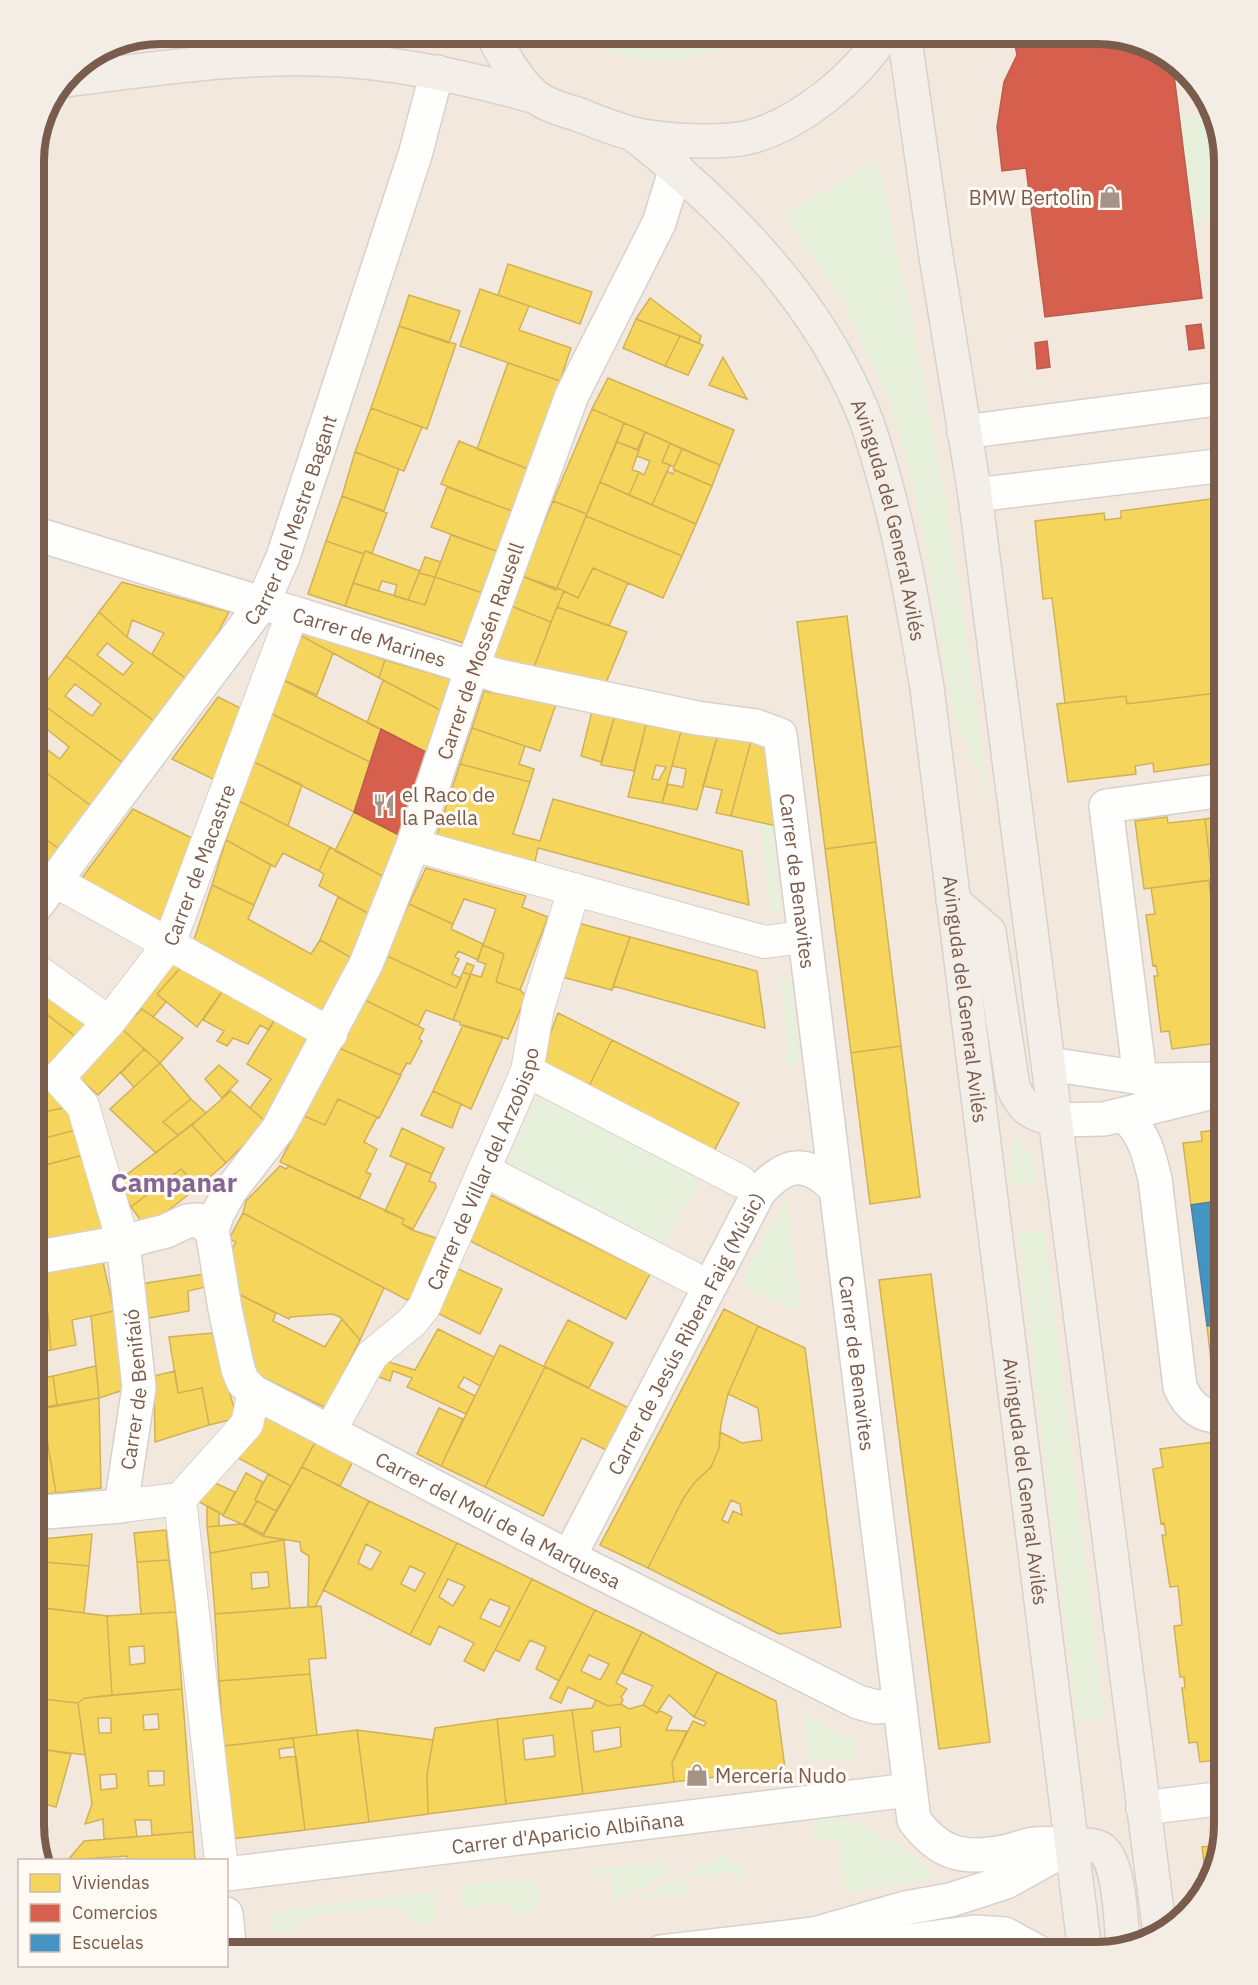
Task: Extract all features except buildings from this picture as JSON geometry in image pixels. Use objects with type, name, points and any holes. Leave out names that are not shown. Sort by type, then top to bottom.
[{"type":"main road","points":[[497,44],[504,59],[536,98]]},
{"type":"main road","points":[[78,78],[217,62],[291,59],[369,62],[437,72],[536,98],[633,134],[681,140],[750,137],[812,107],[861,65],[876,44]]},
{"type":"main road","points":[[905,44],[918,141],[975,495],[1159,1924]]},
{"type":"main road","name":"Avinguda del General Avilés","points":[[633,134],[676,168],[748,237],[796,294],[830,345],[863,411],[898,526],[912,593],[953,901],[1084,1942]]},
{"type":"main road","points":[[953,901],[989,932],[1013,1087],[1021,1105],[1032,1113],[1054,1120]]},
{"type":"main road","points":[[1072,1845],[1100,1847],[1109,1856],[1114,1870],[1122,1939]]},
{"type":"street","name":"Carrer del Mestre Bagant","points":[[44,896],[278,607],[283,557],[412,166],[437,72]]},
{"type":"street","name":"Carrer de Mossén Rausell","points":[[212,1230],[230,1191],[278,1129],[331,1034],[366,964],[413,845],[472,668],[572,396],[659,223],[676,168]]},
{"type":"street","points":[[964,432],[1214,399]]},
{"type":"street","points":[[975,495],[1214,466]]},
{"type":"street","name":"Carrer de Marines","points":[[44,536],[472,668],[697,718],[756,726],[780,735]]},
{"type":"street","name":"Carrer de Macastre","points":[[278,607],[169,944],[331,1034]]},
{"type":"street","name":"Carrer de Benavites","points":[[780,735],[803,937],[914,1821],[928,1838],[947,1851],[966,1856],[1002,1852],[1035,1844],[1072,1845]]},
{"type":"street","points":[[1140,1078],[1106,806],[1214,791]]},
{"type":"street","points":[[413,845],[765,942],[803,937]]},
{"type":"street","points":[[55,881],[169,944]]},
{"type":"street","name":"Carrer de Villar del Arzobispo","points":[[336,1420],[372,1355],[412,1322],[424,1307],[527,1071],[537,1008],[574,890]]},
{"type":"street","name":"Carrer de Benifaió","points":[[122,1506],[139,1387],[123,1242],[83,1106],[58,1078],[109,1022],[169,944]]},
{"type":"street","points":[[44,976],[109,1022]]},
{"type":"street","points":[[1049,1064],[1155,1080],[1214,1079]]},
{"type":"street","points":[[527,1071],[740,1181]]},
{"type":"street","points":[[1054,1120],[1104,1119],[1125,1116],[1214,1092]]},
{"type":"street","points":[[1125,1116],[1138,1127],[1148,1150],[1158,1199],[1180,1387],[1186,1402],[1211,1414]]},
{"type":"street","name":"Carrer de Jesús Ribera Faig (Músic)","points":[[569,1557],[759,1192],[782,1170],[795,1167],[822,1175],[836,1188]]},
{"type":"street","points":[[484,1170],[691,1277]]},
{"type":"street","points":[[44,1256],[165,1232],[188,1221],[198,1220],[212,1230]]},
{"type":"street","name":"Carrer del Molí de la Marquesa","points":[[212,1230],[238,1369],[243,1382],[254,1392],[569,1557],[858,1702],[876,1707],[898,1705]]},
{"type":"street","points":[[44,1512],[180,1499],[246,1424],[254,1392]]},
{"type":"street","points":[[180,1499],[221,1859]]},
{"type":"street","name":"Carrer d'Aparicio Albiñana","points":[[228,1874],[909,1790]]},
{"type":"street","points":[[1143,1808],[1214,1799]]},
{"type":"street","points":[[814,1935],[905,1908],[977,1893],[1006,1882],[1072,1845]]},
{"type":"street","points":[[754,1942],[814,1935],[907,1941],[975,1932],[1005,1934],[1020,1942]]},
{"type":"shaded area","points":[[153,44],[1105,44],[1135,50],[1162,63],[1185,83],[1195,96],[1208,123],[1214,153],[1214,1824],[1211,1855],[1202,1876],[1185,1902],[1162,1922],[1128,1938],[1097,1942],[228,1941],[228,1859],[48,1859],[44,1824],[44,153],[47,130],[68,89],[83,73],[102,59],[116,52]]},
{"type":"green space","points":[[594,44],[734,44],[711,53],[665,60],[619,55]]},
{"type":"green space","points":[[1204,115],[1208,123],[1214,153],[1214,220],[1193,223],[1179,117]]},
{"type":"green space","points":[[877,161],[928,401],[955,563],[989,806],[979,773],[952,709],[925,543],[911,475],[893,408],[841,299],[783,214]]},
{"type":"green space","points":[[760,823],[772,825],[781,912],[770,909]]},
{"type":"green space","points":[[780,977],[791,980],[800,1058],[795,1067],[784,1061],[788,1054]]},
{"type":"green space","points":[[548,1098],[693,1172],[696,1187],[666,1242],[656,1244],[509,1168],[509,1157],[534,1105]]},
{"type":"green space","points":[[1012,1141],[1017,1141],[1032,1152],[1038,1184],[1009,1186]]},
{"type":"green space","points":[[784,1201],[787,1204],[801,1307],[798,1311],[743,1288],[741,1281]]},
{"type":"green space","points":[[1045,1230],[1104,1717],[1077,1720],[1018,1234]]},
{"type":"green space","points":[[804,1716],[854,1741],[855,1758],[808,1761]]},
{"type":"green space","points":[[812,1815],[841,1817],[879,1834],[927,1867],[932,1874],[930,1880],[844,1893],[838,1839],[815,1841]]},
{"type":"green space","points":[[724,1855],[745,1870],[739,1886],[736,1871],[685,1877],[686,1894],[636,1900]]},
{"type":"green space","points":[[660,1862],[672,1872],[613,1902],[611,1873],[595,1875],[594,1869]]},
{"type":"green space","points":[[521,1879],[536,1884],[538,1888],[539,1901],[534,1911],[511,1915],[510,1902],[463,1908],[460,1886]]},
{"type":"green space","points":[[433,1892],[436,1922],[417,1924],[401,1911],[383,1907],[316,1915],[297,1924],[290,1933],[283,1934],[273,1930],[271,1924],[272,1916],[279,1910]]},
{"type":"place","name":"BMW Bertolin","points":[[1110,197]]},
{"type":"place","name":"el Raco de la Paella","points":[[384,805]]},
{"type":"place","name":"Mercería Nudo","points":[[697,1775]]},
{"type":"district","name":"Campanar","points":[[174,1182]]}]
